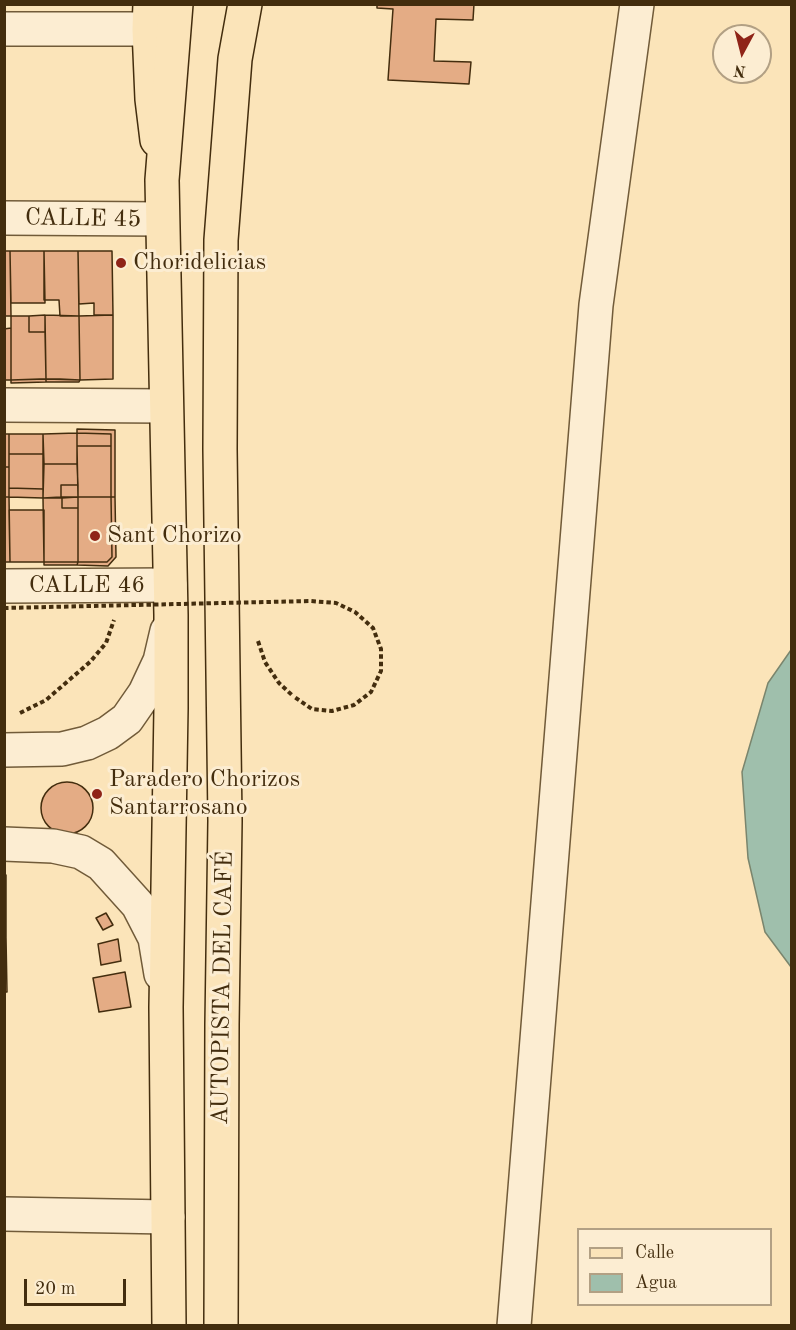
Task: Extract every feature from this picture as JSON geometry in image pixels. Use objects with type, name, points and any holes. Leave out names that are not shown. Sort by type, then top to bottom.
[{"type":"main road","points":[[169,1326],[166,1007],[171,708],[162,180],[176,4]]},
{"type":"main road","name":"AUTOPISTA DEL CAFÉ","points":[[221,1326],[225,821],[220,449],[221,240],[235,58],[245,4]]},
{"type":"main road","points":[[149,17],[152,99],[162,180]]},
{"type":"street","points":[[514,1326],[596,305],[637,4]]},
{"type":"street","points":[[4,29],[149,17]]},
{"type":"street","name":"CALLE 45","points":[[4,218],[162,219]]},
{"type":"street","points":[[4,405],[166,406]]},
{"type":"street","name":"CALLE 46","points":[[4,586],[119,585],[170,600]]},
{"type":"street","points":[[4,750],[62,749],[87,743],[108,733],[127,719],[145,693],[160,661],[170,600]]},
{"type":"street","points":[[4,844],[53,846],[81,852],[101,864],[138,905],[154,938],[166,1007]]},
{"type":"street","points":[[4,1214],[168,1217]]},
{"type":"path","points":[[14,714],[24,713],[46,700],[90,662],[106,643],[116,614],[119,585]]},
{"type":"path","points":[[4,608],[310,601],[336,603],[355,612],[373,628],[381,649],[381,671],[371,692],[354,705],[332,711],[312,709],[293,696]]},
{"type":"water","points":[[791,650],[791,967],[765,932],[748,858],[742,772],[768,683]]},
{"type":"building","points":[[377,4],[474,4],[473,20],[436,19],[434,61],[471,62],[469,84],[388,80],[393,9],[377,8]]},
{"type":"building","points":[[4,251],[10,251],[11,316],[4,316]]},
{"type":"building","points":[[10,251],[44,251],[45,303],[11,303]]},
{"type":"building","points":[[44,251],[78,251],[79,316],[60,316],[59,300],[44,300]]},
{"type":"building","points":[[78,251],[112,251],[113,315],[94,315],[94,303],[79,304]]},
{"type":"building","points":[[45,315],[45,332],[29,332],[29,316]]},
{"type":"building","points":[[45,315],[79,316],[80,380],[46,379]]},
{"type":"building","points":[[113,315],[113,379],[80,380],[79,316]]},
{"type":"building","points":[[11,316],[29,316],[29,332],[45,332],[46,379],[11,380]]},
{"type":"building","points":[[11,328],[11,380],[4,380],[4,329]]},
{"type":"building","points":[[46,379],[46,382],[11,383],[11,380]]},
{"type":"building","points":[[46,379],[80,380],[79,382],[46,382]]},
{"type":"building","points":[[77,429],[115,430],[115,497],[111,497],[111,434],[77,433]]},
{"type":"building","points":[[77,433],[77,464],[44,464],[43,434]]},
{"type":"building","points":[[77,433],[111,434],[111,446],[77,446]]},
{"type":"building","points":[[4,434],[9,434],[9,467],[4,467]]},
{"type":"building","points":[[9,434],[43,434],[43,454],[9,454]]},
{"type":"building","points":[[77,446],[111,446],[111,497],[78,497]]},
{"type":"building","points":[[9,454],[43,454],[43,489],[9,488]]},
{"type":"building","points":[[44,464],[77,464],[78,485],[61,485],[61,497],[43,498]]},
{"type":"building","points":[[4,467],[9,467],[9,497],[4,497]]},
{"type":"building","points":[[61,485],[78,485],[78,497],[61,497]]},
{"type":"building","points":[[9,488],[43,489],[43,498],[9,497]]},
{"type":"building","points":[[4,497],[9,497],[10,562],[4,562]]},
{"type":"building","points":[[78,497],[78,508],[62,508],[62,498]]},
{"type":"building","points":[[78,497],[111,497],[112,557],[107,562],[78,562]]},
{"type":"building","points":[[111,497],[115,497],[116,557],[108,566],[77,565],[78,562],[107,562],[112,557]]},
{"type":"building","points":[[43,498],[62,498],[62,508],[78,508],[78,562],[44,562]]},
{"type":"building","points":[[9,510],[44,510],[44,562],[10,562]]},
{"type":"building","points":[[44,562],[78,562],[77,565],[44,565]]},
{"type":"building","points":[[67,782],[77,784],[85,790],[91,798],[93,808],[91,818],[85,826],[77,832],[67,834],[57,832],[49,826],[43,818],[41,808],[43,798],[49,790],[57,784]]},
{"type":"building","points":[[4,875],[6,875],[6,937],[4,937]]},
{"type":"building","points":[[106,913],[113,925],[103,930],[96,918]]},
{"type":"building","points":[[4,937],[6,937],[7,992],[4,992]]},
{"type":"building","points":[[118,939],[121,961],[101,965],[98,944]]},
{"type":"building","points":[[125,972],[131,1007],[99,1012],[93,978]]},
{"type":"place","name":"Choridelicias","points":[[121,263]]},
{"type":"place","name":"Sant Chorizo","points":[[95,536]]},
{"type":"place","name":"Paradero Chorizos Santarrosano","points":[[97,794]]}]
